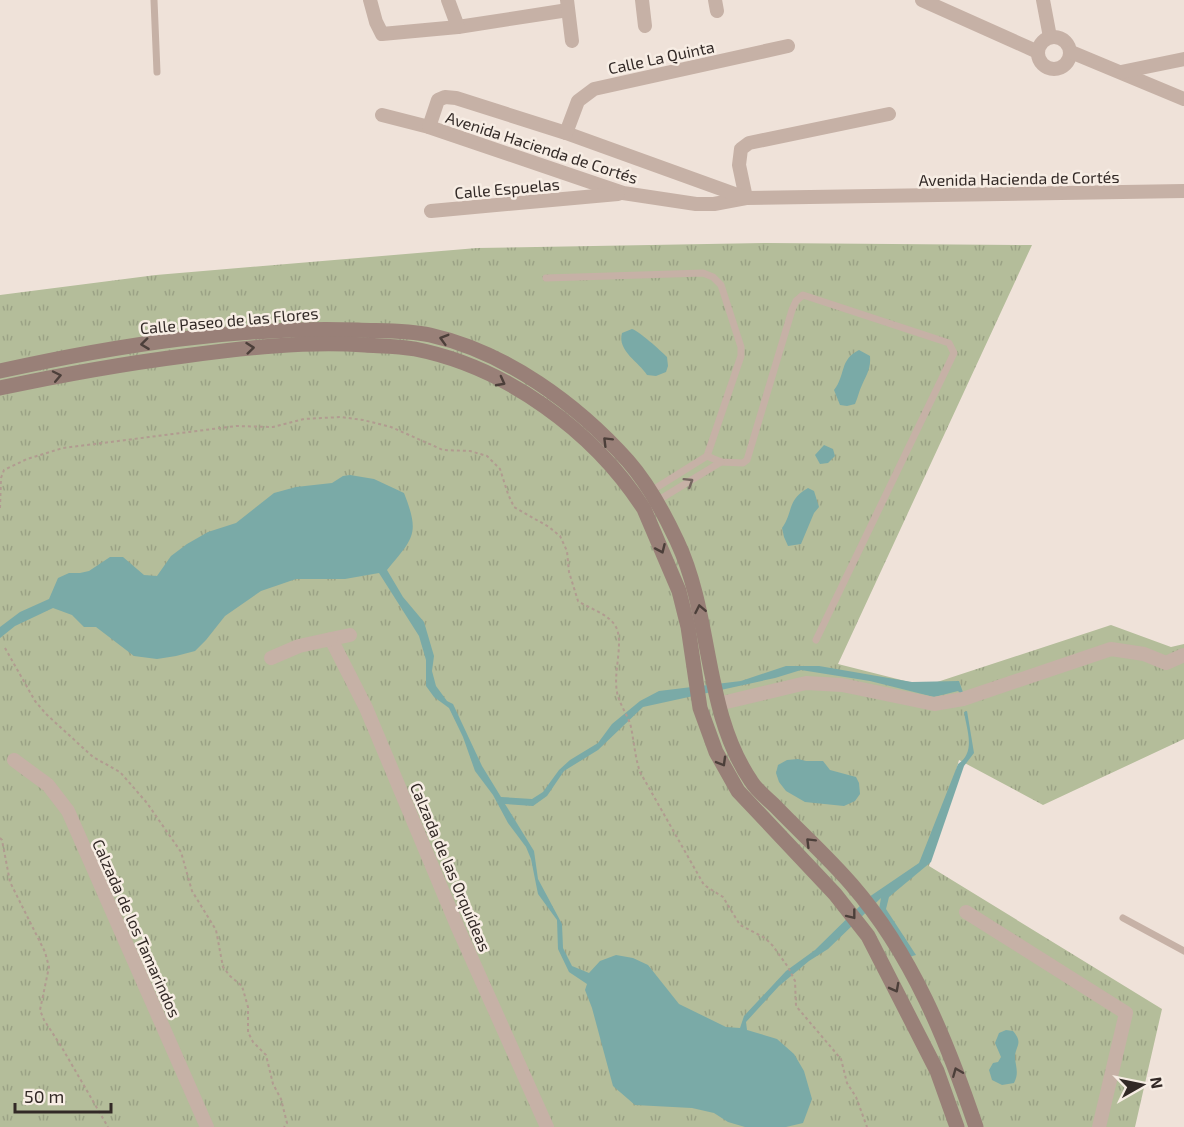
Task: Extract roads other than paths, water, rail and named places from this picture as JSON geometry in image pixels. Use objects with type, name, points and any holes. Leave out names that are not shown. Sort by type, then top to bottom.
[{"type":"street","points":[[370,0],[382,34],[458,27],[567,5],[572,41]]},
{"type":"street","points":[[448,0],[458,27]]},
{"type":"street","points":[[642,0],[645,26]]},
{"type":"street","points":[[922,0],[1038,52]]},
{"type":"street","points":[[1043,0],[1050,37]]},
{"type":"street","points":[[1050,37],[1062,39],[1070,47],[1071,52],[1064,66],[1054,70],[1044,66],[1038,52],[1042,42],[1050,37]]},
{"type":"street","name":"Calle La Quinta","points":[[566,133],[578,101],[594,89],[788,46]]},
{"type":"street","points":[[1071,52],[1184,99]]},
{"type":"street","points":[[1121,72],[1184,59]]},
{"type":"street","name":"Avenida Hacienda de Cortés","points":[[746,198],[566,133],[445,97],[438,100],[429,127],[623,193],[696,204],[714,204],[746,198],[1184,192]]},
{"type":"street","points":[[746,198],[739,165],[741,149],[748,143],[889,114]]},
{"type":"street","points":[[382,115],[429,127]]},
{"type":"street","name":"Calle Espuelas","points":[[430,211],[623,193]]},
{"type":"street","name":"Calle Paseo de las Flores","points":[[0,371],[115,348],[204,336],[284,330],[427,334],[470,347],[507,365],[550,392],[589,422],[630,463],[647,500],[679,591],[688,627],[700,708],[716,752],[738,791],[836,894],[868,936],[937,1071],[957,1127]]},
{"type":"street","points":[[204,336],[206,353]]},
{"type":"street","name":"Calle Paseo de las Flores","points":[[0,388],[73,372],[277,345],[337,344],[413,349],[454,359],[535,400],[576,429],[647,500],[679,544],[697,597],[718,704],[731,742],[752,783],[851,883],[884,924],[929,1005],[960,1078],[976,1127]]},
{"type":"street","points":[[271,658],[299,646],[350,635]]},
{"type":"street","name":"Calzada de las Orquídeas","points":[[331,639],[366,708],[458,928],[547,1127]]},
{"type":"street","points":[[718,704],[806,683],[842,685],[934,704],[963,699],[1111,649],[1144,654],[1166,663],[1184,655]]},
{"type":"street","points":[[708,729],[724,721]]},
{"type":"street","name":"Calzada de los Tamarindos","points":[[14,760],[48,785],[68,812],[207,1127]]},
{"type":"street","points":[[966,912],[1126,1013],[1099,1127]]},
{"type":"street","points":[[926,1049],[945,1042]]},
{"type":"lane","points":[[154,0],[158,72]]},
{"type":"lane","points":[[546,278],[703,273],[713,277],[721,285],[741,346],[741,356],[707,456],[647,500]]},
{"type":"lane","points":[[707,456],[721,462],[743,463],[747,460],[792,310],[796,301],[803,295],[949,343],[954,353],[816,640]]},
{"type":"lane","points":[[647,500],[721,462]]},
{"type":"lane","points":[[1123,918],[1184,951]]},
{"type":"water","points":[[632,329],[667,357],[666,372],[656,376],[647,375],[626,351],[621,339],[622,333]]},
{"type":"water","points":[[859,350],[870,356],[868,371],[855,404],[840,405],[834,390],[848,358]]},
{"type":"water","points":[[824,445],[833,449],[835,456],[828,463],[820,464],[815,455]]},
{"type":"water","points":[[343,476],[374,479],[404,493],[412,518],[412,534],[387,570],[403,597],[424,622],[434,656],[432,671],[436,686],[447,701],[453,704],[482,766],[501,797],[532,799],[543,792],[559,770],[570,760],[598,743],[612,724],[640,701],[659,691],[741,681],[786,666],[819,666],[912,682],[959,681],[965,698],[958,691],[934,697],[870,681],[801,670],[775,678],[643,707],[598,750],[564,771],[547,796],[533,806],[505,804],[534,851],[538,879],[562,924],[563,948],[572,966],[589,973],[600,961],[616,955],[633,958],[648,965],[679,1004],[726,1027],[740,1028],[744,1016],[786,971],[815,950],[869,897],[919,863],[958,764],[964,759],[969,747],[964,712],[967,711],[974,753],[964,766],[931,862],[889,897],[886,909],[916,955],[909,957],[879,909],[881,898],[828,949],[809,961],[779,986],[746,1022],[747,1030],[777,1039],[794,1054],[804,1071],[812,1099],[803,1123],[786,1127],[745,1127],[728,1122],[714,1113],[692,1108],[635,1105],[613,1086],[585,990],[587,984],[569,972],[558,949],[557,920],[538,894],[531,859],[526,847],[475,771],[463,737],[449,708],[434,697],[426,686],[426,660],[419,636],[379,573],[345,579],[296,579],[261,591],[225,616],[195,651],[176,656],[157,659],[134,656],[96,627],[84,627],[72,615],[53,608],[15,626],[0,638],[0,627],[20,612],[49,599],[58,578],[69,573],[89,571],[110,557],[123,557],[144,575],[157,576],[171,556],[187,544],[208,532],[236,523],[274,493],[296,487],[332,483]]},
{"type":"water","points":[[808,488],[814,491],[819,507],[814,513],[801,544],[788,546],[782,528],[796,497]]},
{"type":"water","points":[[787,760],[823,761],[830,770],[856,777],[860,794],[855,801],[844,806],[805,802],[786,791],[776,773],[778,765]]},
{"type":"water","points":[[1006,1030],[1013,1031],[1018,1039],[1015,1054],[1017,1073],[1014,1083],[1002,1085],[992,1080],[989,1070],[993,1063],[998,1062],[1001,1057],[995,1043],[999,1033]]}]
